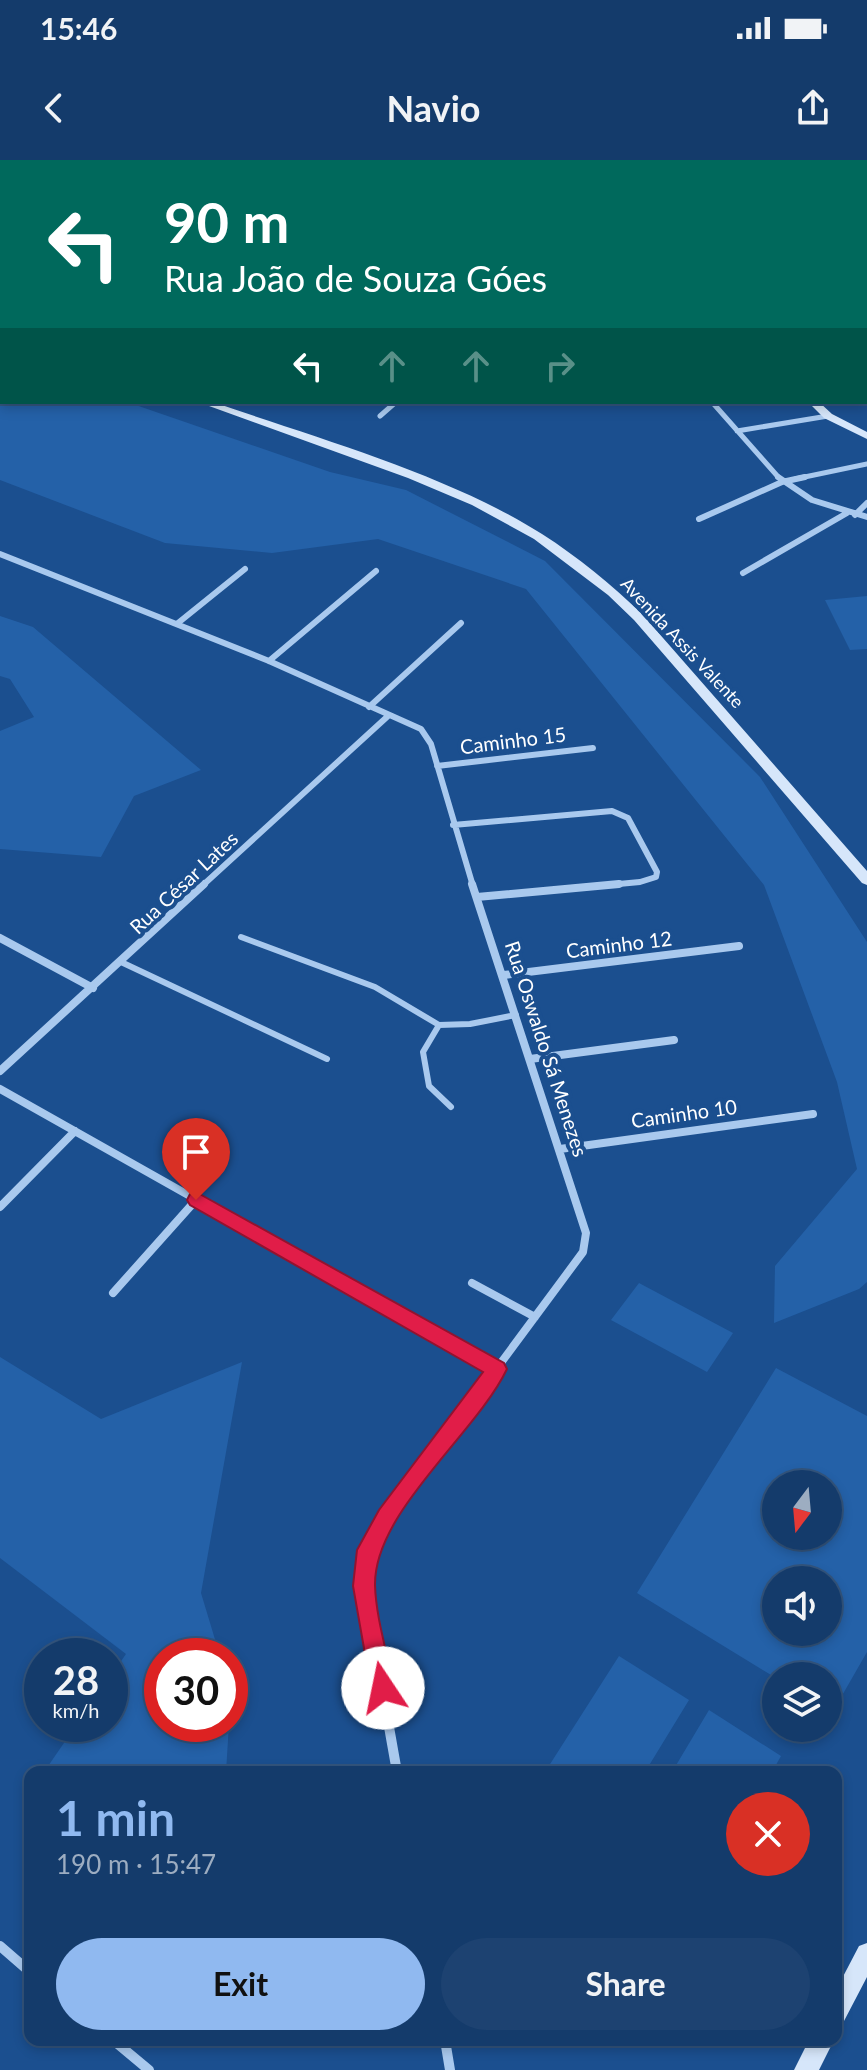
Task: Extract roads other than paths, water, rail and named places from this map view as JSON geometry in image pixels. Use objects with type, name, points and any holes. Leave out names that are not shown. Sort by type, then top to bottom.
[{"type":"main road","name":"Avenida Assis Valente","points":[[209,404],[412,476],[476,503],[538,537],[612,592],[638,617],[867,880]]},
{"type":"main road","points":[[815,404],[828,416],[867,436]]},
{"type":"main road","points":[[842,2002],[867,1954]]},
{"type":"main road","points":[[806,2070],[819,2046]]},
{"type":"street","points":[[380,416],[394,404]]},
{"type":"street","points":[[714,404],[782,482],[809,499],[867,517]]},
{"type":"street","points":[[737,431],[828,416]]},
{"type":"street","points":[[699,519],[782,482],[867,464]]},
{"type":"street","points":[[855,515],[867,503]]},
{"type":"street","points":[[743,573],[847,513]]},
{"type":"street","name":"Rua Oswaldo Sá Menezes","points":[[0,554],[269,661],[421,729],[431,744],[453,825],[586,1233],[583,1252],[387,1517],[368,1550],[364,1586],[396,1766]]},
{"type":"street","points":[[178,623],[245,569]]},
{"type":"street","points":[[269,661],[376,571]]},
{"type":"street","points":[[369,707],[461,623]]},
{"type":"street","name":"Rua César Lates","points":[[0,1071],[388,716]]},
{"type":"street","name":"Caminho 15","points":[[437,766],[593,748]]},
{"type":"street","points":[[453,825],[602,810],[628,818],[657,872],[656,877],[650,880],[477,897]]},
{"type":"street","points":[[0,938],[93,988]]},
{"type":"street","name":"Caminho 12","points":[[504,975],[739,946]]},
{"type":"street","points":[[530,1059],[674,1040]]},
{"type":"street","points":[[0,1089],[497,1369]]},
{"type":"street","name":"Caminho 10","points":[[560,1149],[813,1114]]},
{"type":"street","points":[[0,1207],[75,1131]]},
{"type":"street","points":[[113,1293],[196,1200]]},
{"type":"street","points":[[472,1283],[535,1317]]},
{"type":"street","points":[[0,1946],[24,1967]]},
{"type":"street","points":[[120,2046],[149,2070]]},
{"type":"street","points":[[446,2046],[450,2070]]},
{"type":"lane","points":[[241,937],[375,987],[439,1025],[470,1024],[516,1015]]},
{"type":"lane","points":[[121,962],[327,1059]]},
{"type":"lane","points":[[439,1025],[423,1052],[429,1086],[451,1107]]}]
